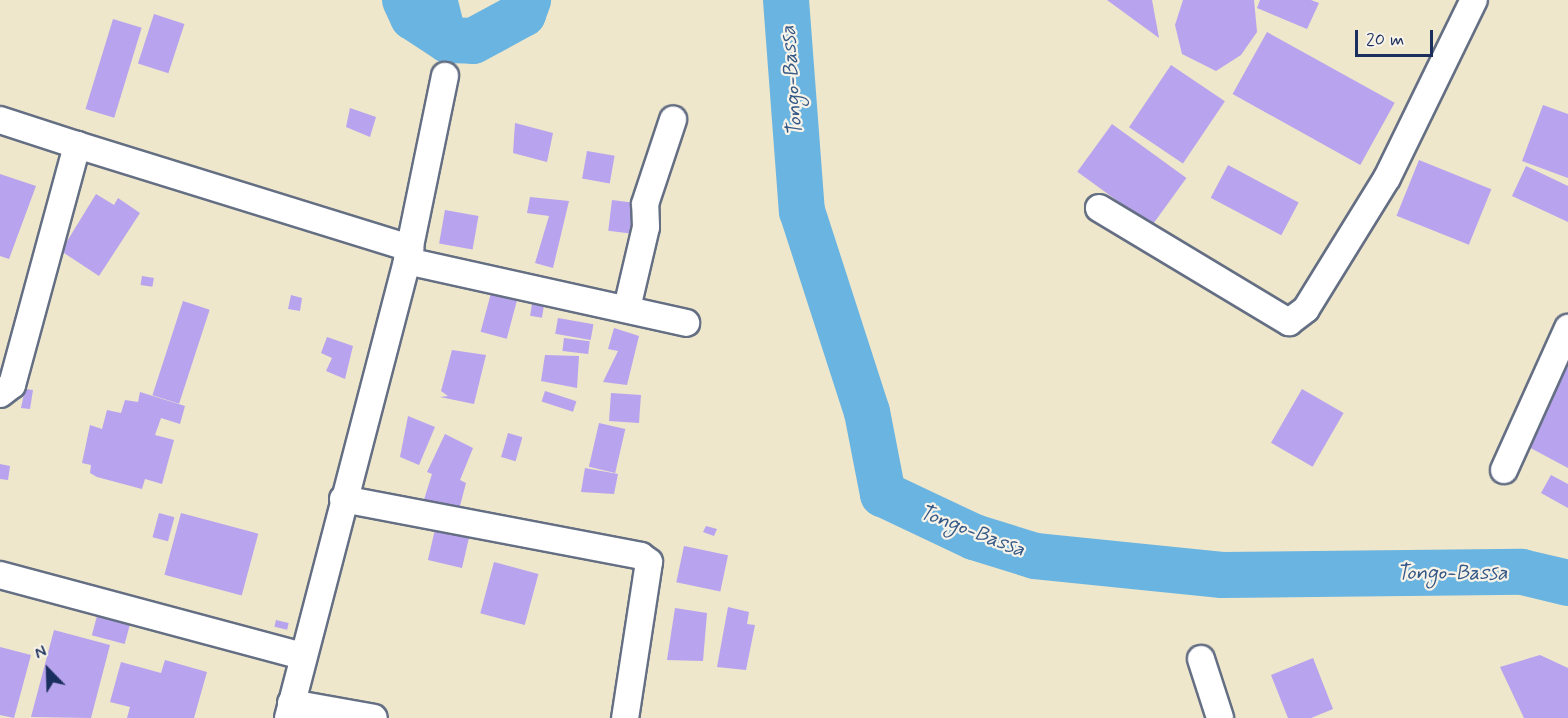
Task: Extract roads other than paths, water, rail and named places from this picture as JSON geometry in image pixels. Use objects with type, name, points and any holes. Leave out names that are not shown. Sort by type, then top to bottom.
[{"type":"street","points":[[1100,208],[1290,322],[1306,309],[1388,178],[1474,0]]},
{"type":"street","points":[[374,718],[290,710],[302,656],[408,254],[445,75]]},
{"type":"street","points":[[0,120],[408,254],[686,323]]},
{"type":"street","points":[[627,308],[646,227],[645,204],[673,120]]},
{"type":"street","points":[[0,394],[12,385],[77,145]]},
{"type":"street","points":[[1504,470],[1568,328]]},
{"type":"street","points":[[344,499],[641,556],[650,562],[625,718]]},
{"type":"street","points":[[0,575],[302,656]]},
{"type":"street","points":[[1201,659],[1220,718]]},
{"type":"water","points":[[428,0],[458,0],[465,28]]},
{"type":"waterway","name":"Tongo-Bassa","points":[[405,0],[413,17],[448,40],[473,41],[523,14],[528,0]]},
{"type":"waterway","name":"Tongo-Bassa","points":[[786,0],[802,211],[867,412],[883,494],[974,537],[1035,556],[1222,575],[1522,572],[1568,583]]}]
